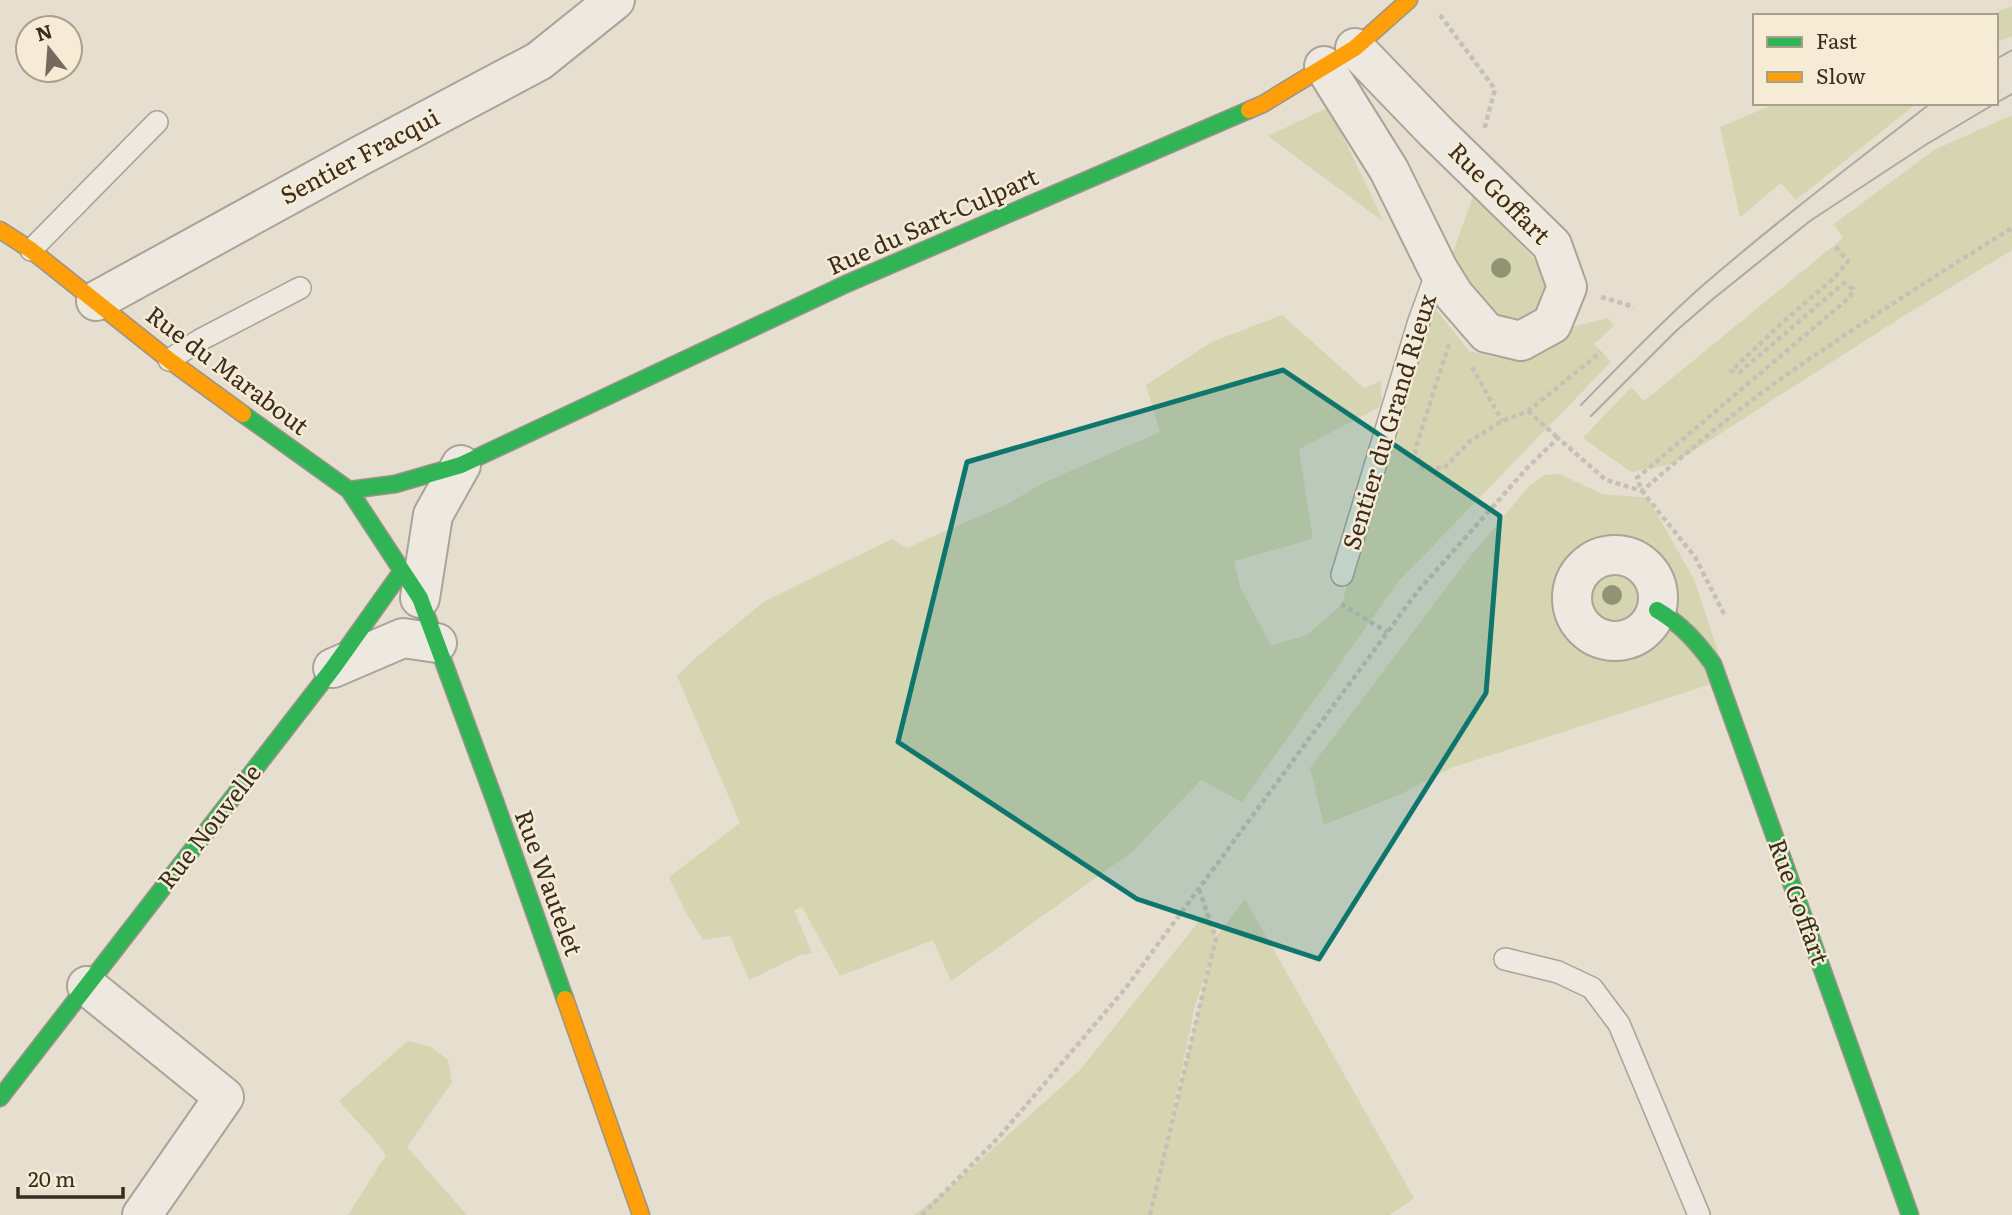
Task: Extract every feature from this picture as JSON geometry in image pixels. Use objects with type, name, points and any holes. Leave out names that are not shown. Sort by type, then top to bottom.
[{"type":"street","name":"Sentier Fracqui","points":[[96,300],[539,61],[615,0]]},
{"type":"street","name":"Rue du Sart-Culpart","points":[[349,490],[395,484],[461,465],[846,284],[1263,104],[1339,57],[1409,0]]},
{"type":"street","name":"Rue Goffart","points":[[1339,57],[1455,151],[1552,245],[1567,287],[1552,324],[1521,341],[1487,333],[1446,282],[1389,170],[1339,57]]},
{"type":"street","name":"Rue du Marabout","points":[[0,230],[31,250],[170,360],[349,490],[411,585]]},
{"type":"street","points":[[411,585],[433,515],[461,465]]},
{"type":"street","name":"Rue Wautelet","points":[[411,585],[437,643],[641,1215]]},
{"type":"street","name":"Rue Nouvelle","points":[[0,1098],[333,668],[411,585]]},
{"type":"street","name":"Rue Goffart","points":[[1657,610],[1675,620],[1692,635],[1713,664],[1910,1215]]},
{"type":"street","points":[[333,668],[403,638],[437,643]]},
{"type":"street","points":[[87,986],[225,1097],[142,1215]]},
{"type":"lane","points":[[31,250],[157,122]]},
{"type":"lane","name":"Sentier du Grand Rieux","points":[[1342,575],[1419,321],[1446,282]]},
{"type":"lane","points":[[170,360],[200,340],[299,288]]},
{"type":"lane","points":[[1505,959],[1558,972],[1592,988],[1619,1024],[1699,1215]]},
{"type":"path","points":[[1642,491],[1672,464],[1778,382],[1929,280],[2012,228]]},
{"type":"path","points":[[1728,622],[1695,558],[1642,491],[1637,478],[1850,297],[1853,289],[1844,283],[1740,372],[1731,371],[1834,278],[1848,261],[1834,245]]},
{"type":"path","points":[[1446,282],[1453,333],[1415,450],[1422,468],[1444,468],[1470,441],[1502,421],[1528,411],[1601,352]]},
{"type":"path","points":[[1471,366],[1502,421]]},
{"type":"path","points":[[1528,411],[1606,480],[1642,491]]},
{"type":"path","points":[[922,1215],[999,1136],[1125,989],[1417,593],[1528,467],[1558,438]]},
{"type":"path","points":[[1366,619],[1388,633]]},
{"type":"path","points":[[1150,1215],[1216,938],[1199,888]]},
{"type":"highlighted area","points":[[1283,370],[1500,516],[1486,693],[1319,959],[1137,899],[898,742],[967,462]]},
{"type":"green space","points":[[2012,6],[2012,36],[1998,42],[1998,14],[1993,14]]},
{"type":"green space","points":[[1772,105],[1915,105],[1796,200],[1781,183],[1740,217],[1720,127]]},
{"type":"green space","points":[[1329,107],[1384,222],[1268,136]]},
{"type":"green space","points":[[2012,115],[2012,250],[1673,464],[1631,472],[1583,438],[1631,387],[1644,401],[1843,238],[1834,224],[1934,150]]},
{"type":"green space","points":[[1474,194],[1544,270],[1556,291],[1531,316],[1518,320],[1497,320],[1474,291],[1453,252]]},
{"type":"green space","points":[[1437,311],[1469,351],[1497,358],[1531,351],[1552,332],[1608,318],[1614,326],[1594,344],[1611,362],[1398,582],[1242,802],[1201,780],[1132,852],[951,981],[933,940],[840,976],[802,907],[794,910],[812,953],[800,955],[749,980],[730,936],[703,940],[686,913],[669,877],[740,823],[677,676],[700,654],[765,601],[892,539],[907,548],[1007,504],[1045,482],[1160,432],[1146,385],[1212,342],[1282,315],[1364,388],[1381,381],[1382,406],[1299,449],[1313,539],[1234,561],[1241,589],[1271,645],[1307,635],[1342,604],[1419,321]]},
{"type":"green space","points":[[1559,474],[1603,494],[1648,498],[1694,579],[1727,679],[1451,768],[1399,795],[1324,825],[1310,768],[1468,559],[1530,485],[1545,475]]},
{"type":"green space","points":[[1245,899],[1414,1198],[1390,1215],[914,1215],[946,1191],[1080,1070],[1207,911],[1216,937]],"holes":[[[1212,954],[1166,1145],[1195,1006]]]},
{"type":"green space","points":[[408,1041],[431,1047],[448,1060],[452,1082],[407,1147],[467,1215],[348,1215],[386,1155],[339,1101]]},
{"type":"tram line","points":[[1998,58],[2012,50]]},
{"type":"tram line","points":[[1998,102],[2012,94]]},
{"type":"tram line","points":[[1581,405],[1702,286],[1928,105]]},
{"type":"tram line","points":[[1591,416],[1676,331],[1810,221],[1927,144],[1993,105]]},
{"type":"traffic: fast","points":[[349,490],[395,484],[461,465],[846,284],[1249,110]]},
{"type":"traffic: fast","points":[[243,414],[349,490],[420,598],[565,999]]},
{"type":"traffic: fast","points":[[0,1098],[333,668],[402,571]]},
{"type":"traffic: fast","points":[[1657,610],[1688,634],[1713,664],[1910,1215]]},
{"type":"traffic: slow","points":[[1249,110],[1355,48],[1409,0]]},
{"type":"traffic: slow","points":[[0,230],[31,250],[169,360],[243,414]]},
{"type":"traffic: slow","points":[[565,999],[641,1215]]}]
